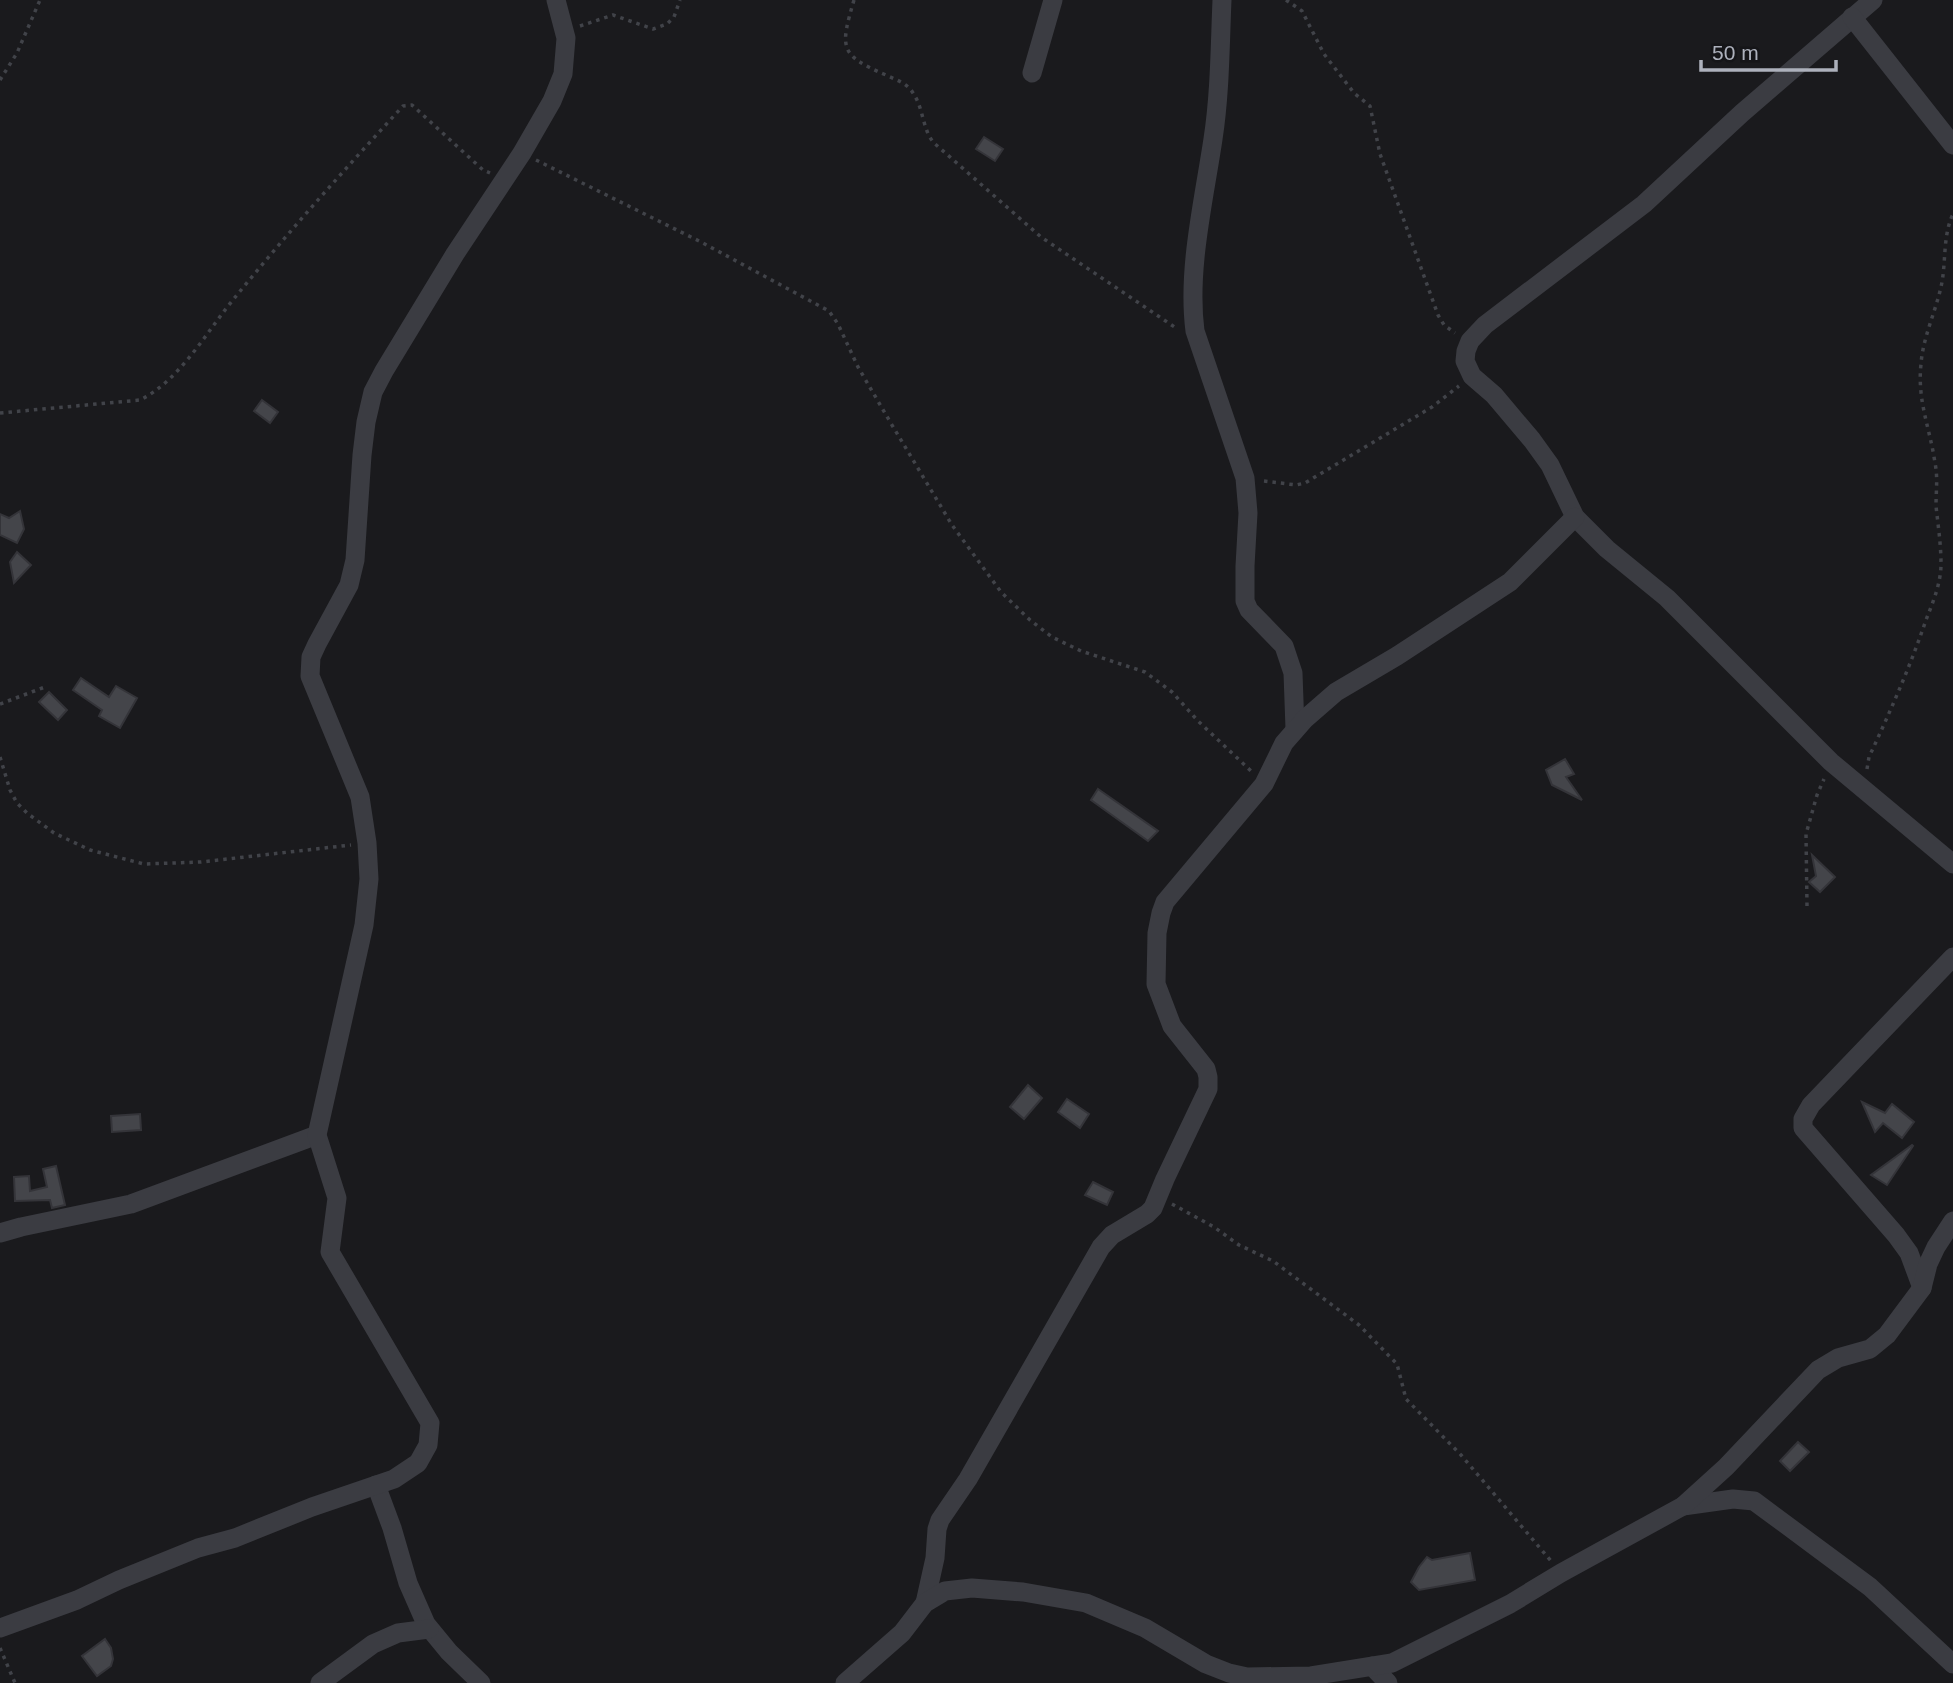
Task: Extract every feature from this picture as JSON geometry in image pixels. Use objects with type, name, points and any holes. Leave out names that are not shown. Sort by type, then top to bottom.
[{"type":"street","points":[[0,1628],[77,1600],[198,1548],[235,1538],[312,1507],[394,1479],[418,1463],[428,1445],[429,1423],[330,1252],[337,1198],[317,1135],[364,925],[369,880],[360,797],[310,676],[311,657],[349,584],[355,560],[362,455],[373,393],[447,266],[522,153],[552,102],[563,74],[566,38],[556,0]]},
{"type":"street","points":[[1032,73],[1053,0]]},
{"type":"street","points":[[1222,0],[1213,135],[1192,308],[1199,344],[1245,478],[1248,513],[1245,601],[1250,610],[1284,646],[1293,673],[1295,729]]},
{"type":"street","points":[[1873,0],[1742,113],[1644,204],[1485,325],[1470,341],[1465,361],[1472,376],[1494,395],[1550,465],[1575,517],[1607,549],[1687,617],[1831,762],[1953,864]]},
{"type":"street","points":[[1852,17],[1953,145]]},
{"type":"street","points":[[925,1604],[940,1520],[968,1479],[1101,1247],[1112,1235],[1153,1208],[1208,1089],[1206,1069],[1172,1026],[1156,984],[1157,933],[1165,902],[1264,784],[1284,743],[1295,729],[1336,692],[1510,582],[1575,517]]},
{"type":"street","points":[[1922,1288],[1903,1244],[1803,1128],[1803,1119],[1811,1105],[1953,957]]},
{"type":"street","points":[[0,1233],[131,1204],[317,1135]]},
{"type":"street","points":[[845,1683],[902,1633],[925,1604],[945,1591],[972,1588],[1023,1592],[1086,1603],[1145,1628],[1206,1664],[1247,1677],[1311,1676],[1392,1663],[1510,1604],[1683,1506],[1726,1467],[1818,1370],[1838,1358],[1870,1349],[1886,1335],[1922,1288],[1928,1264],[1953,1221]]},
{"type":"street","points":[[376,1485],[408,1583],[426,1624],[481,1683]]},
{"type":"street","points":[[1683,1506],[1733,1499],[1755,1501],[1870,1587],[1953,1664]]},
{"type":"street","points":[[320,1683],[373,1644],[398,1633],[429,1629]]},
{"type":"street","points":[[1372,1666],[1388,1683]]},
{"type":"path","points":[[0,80],[17,53],[40,0]]},
{"type":"path","points":[[564,28],[585,25],[612,15],[653,29],[667,24],[674,17],[680,0]]},
{"type":"path","points":[[854,0],[846,30],[847,51],[852,57],[901,82],[913,92],[934,143],[1041,237],[1199,344]]},
{"type":"path","points":[[1286,0],[1302,11],[1324,54],[1354,93],[1370,106],[1380,154],[1438,315],[1450,330],[1470,341]]},
{"type":"path","points":[[0,413],[139,400],[151,394],[183,364],[269,257],[403,106],[412,105],[483,170],[498,174],[508,172]]},
{"type":"path","points":[[522,153],[689,236],[829,311],[888,421],[952,525],[1001,592],[1052,637],[1081,651],[1145,672],[1172,692],[1198,721],[1264,784]]},
{"type":"path","points":[[1872,794],[1867,779],[1868,757],[1900,692],[1917,648],[1936,596],[1941,565],[1936,466],[1923,413],[1920,383],[1921,362],[1942,282],[1945,243],[1953,214]]},
{"type":"path","points":[[1245,478],[1296,485],[1305,483],[1432,407],[1472,376]]},
{"type":"path","points":[[0,704],[45,687]]},
{"type":"path","points":[[0,757],[10,790],[27,813],[54,833],[90,850],[144,864],[201,862],[367,844]]},
{"type":"path","points":[[1807,906],[1806,834],[1817,795],[1831,762]]},
{"type":"path","points":[[1158,1197],[1213,1227],[1238,1245],[1273,1261],[1359,1325],[1397,1364],[1406,1399],[1461,1455],[1561,1573]]},
{"type":"path","points":[[0,1648],[15,1683]]},
{"type":"building","points":[[984,137],[1003,149],[995,161],[976,149]]},
{"type":"building","points":[[262,400],[278,412],[270,423],[254,411]]},
{"type":"building","points":[[20,511],[24,529],[17,543],[0,535],[0,514],[9,518]]},
{"type":"building","points":[[17,552],[31,565],[14,583],[10,562]]},
{"type":"building","points":[[81,678],[109,697],[116,686],[137,698],[120,728],[99,716],[102,710],[73,690]]},
{"type":"building","points":[[49,692],[67,710],[58,720],[39,702]]},
{"type":"building","points":[[1565,759],[1574,774],[1566,777],[1582,800],[1552,785],[1546,770]]},
{"type":"building","points":[[1098,789],[1158,831],[1148,841],[1091,800]]},
{"type":"building","points":[[1812,855],[1835,877],[1820,892],[1809,882],[1816,876]]},
{"type":"building","points":[[1028,1085],[1042,1098],[1024,1119],[1010,1107]]},
{"type":"building","points":[[1067,1099],[1089,1114],[1080,1128],[1058,1112]]},
{"type":"building","points":[[1862,1102],[1885,1113],[1892,1104],[1914,1122],[1902,1138],[1883,1123],[1875,1132]]},
{"type":"building","points":[[140,1114],[141,1130],[112,1132],[111,1116]]},
{"type":"building","points":[[1912,1145],[1887,1185],[1871,1175]]},
{"type":"building","points":[[56,1166],[65,1205],[52,1208],[50,1200],[15,1201],[14,1177],[29,1176],[30,1191],[47,1187],[43,1169]]},
{"type":"building","points":[[1093,1182],[1113,1192],[1107,1205],[1085,1195]]},
{"type":"building","points":[[1798,1442],[1809,1452],[1790,1471],[1780,1461]]},
{"type":"building","points":[[1470,1553],[1475,1580],[1419,1590],[1411,1582],[1427,1557],[1432,1560]]},
{"type":"building","points":[[105,1639],[111,1648],[113,1659],[111,1666],[97,1676],[82,1656]]}]
